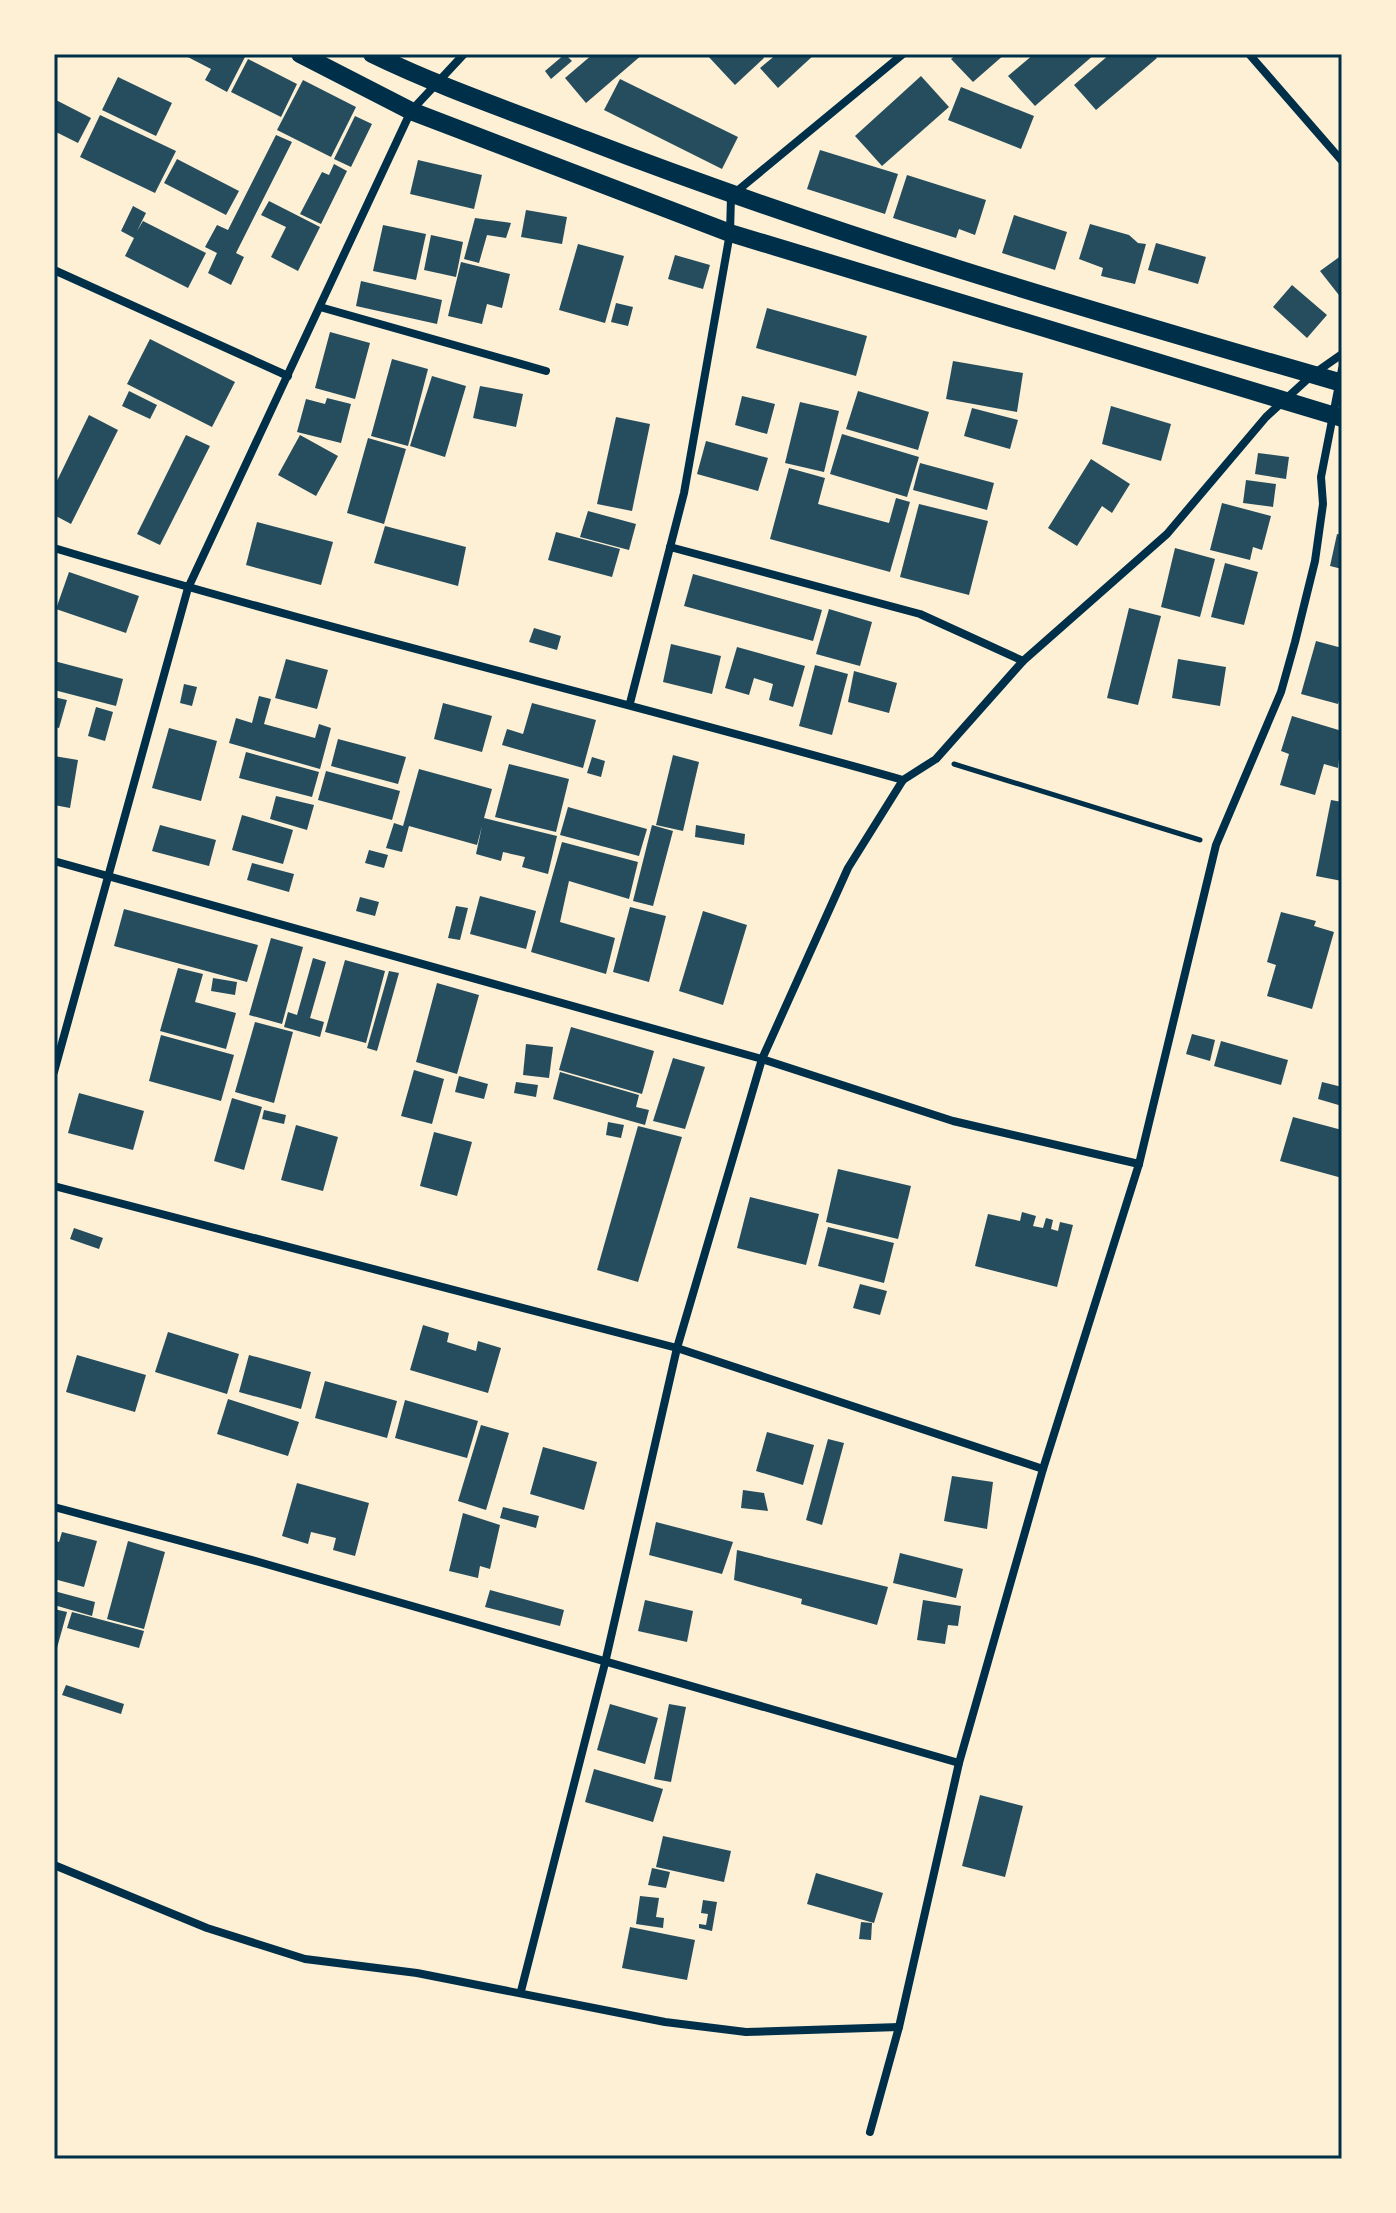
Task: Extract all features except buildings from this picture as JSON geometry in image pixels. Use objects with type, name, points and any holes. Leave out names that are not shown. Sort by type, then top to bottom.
[{"type":"main road","points":[[300,54],[411,111],[730,233],[1337,417]]},
{"type":"main road","points":[[372,54],[433,84],[731,196],[857,238],[1312,375],[1341,378]]},
{"type":"street","points":[[54,1072],[188,588],[411,111],[464,54]]},
{"type":"street","points":[[630,703],[684,493],[730,233],[731,196],[903,54]]},
{"type":"street","points":[[1249,54],[1342,161]]},
{"type":"street","points":[[54,270],[288,376]]},
{"type":"street","points":[[320,307],[546,371]]},
{"type":"street","points":[[521,1991],[605,1663],[677,1348],[762,1059],[848,868],[903,780],[936,759],[1023,661],[1167,534],[1266,417],[1312,375],[1342,354]]},
{"type":"street","points":[[870,2132],[899,2027],[959,1763],[1043,1469],[1139,1164],[1216,845],[1281,692],[1295,642],[1315,561],[1323,504],[1321,477],[1337,417],[1341,378]]},
{"type":"street","points":[[670,547],[920,614],[1023,661]]},
{"type":"street","points":[[54,548],[188,588],[630,703],[903,780]]},
{"type":"street","points":[[54,861],[762,1059],[953,1121],[1139,1164]]},
{"type":"street","points":[[54,1186],[677,1348],[1043,1469]]},
{"type":"street","points":[[54,1507],[259,1562],[959,1763]]},
{"type":"street","points":[[54,1865],[207,1928],[305,1959],[521,1991],[665,2022],[746,2032],[899,2027]]},
{"type":"path","points":[[936,759],[1216,845]]}]
